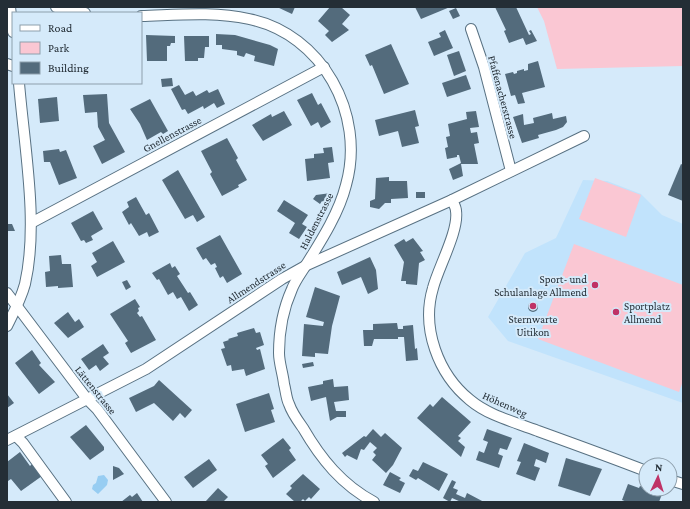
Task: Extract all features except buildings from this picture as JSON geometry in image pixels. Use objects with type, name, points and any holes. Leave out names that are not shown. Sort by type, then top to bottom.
[{"type":"street","points":[[10,7],[12,24]]},
{"type":"street","points":[[56,7],[80,12]]},
{"type":"street","name":"Haldenstrasse","points":[[142,16],[221,16],[248,19],[268,25],[296,39],[324,67],[339,91],[349,119],[351,164],[339,206],[307,265],[292,287],[283,312],[278,354],[289,405],[318,455],[337,476],[362,496],[374,502]]},
{"type":"street","name":"Pfaffenacherstrasse","points":[[471,29],[484,67],[511,171]]},
{"type":"street","name":"Gnellenstrasse","points":[[31,223],[324,67]]},
{"type":"street","points":[[7,326],[17,307],[25,283],[31,223],[19,84]]},
{"type":"street","name":"Allmendstrasse","points":[[12,438],[146,369],[282,279],[307,265],[452,200],[584,136]]},
{"type":"street","name":"Höhenweg","points":[[452,200],[456,210],[456,224],[432,290],[429,319],[436,353],[447,376],[470,400],[495,415],[638,468]]},
{"type":"street","name":"Lättenstrasse","points":[[7,293],[86,399],[97,409],[166,502]]},
{"type":"street","name":"Allmendstrasse","points":[[12,438],[23,443],[66,502]]},
{"type":"shaded area","name":"Sport- und Schulanlage Allmend","points":[[583,180],[607,181],[641,194],[662,215],[683,224],[683,403],[508,341],[488,317],[525,253],[556,238]]},
{"type":"shaded area","points":[[104,475],[108,480],[107,485],[98,494],[92,489],[93,485],[96,483],[98,476]]},
{"type":"green space","points":[[537,7],[683,7],[683,66],[557,69],[544,21]]},
{"type":"green space","points":[[595,178],[641,195],[626,237],[579,219]]},
{"type":"green space","name":"Sportplatz Allmend","points":[[574,244],[683,285],[683,381],[679,392],[538,339]]},
{"type":"place","name":"Sport- und Schulanlage Allmend","points":[[595,285]]},
{"type":"place","name":"Sternwarte Uitikon","points":[[533,306]]},
{"type":"place","name":"Sportplatz Allmend","points":[[616,312]]}]
